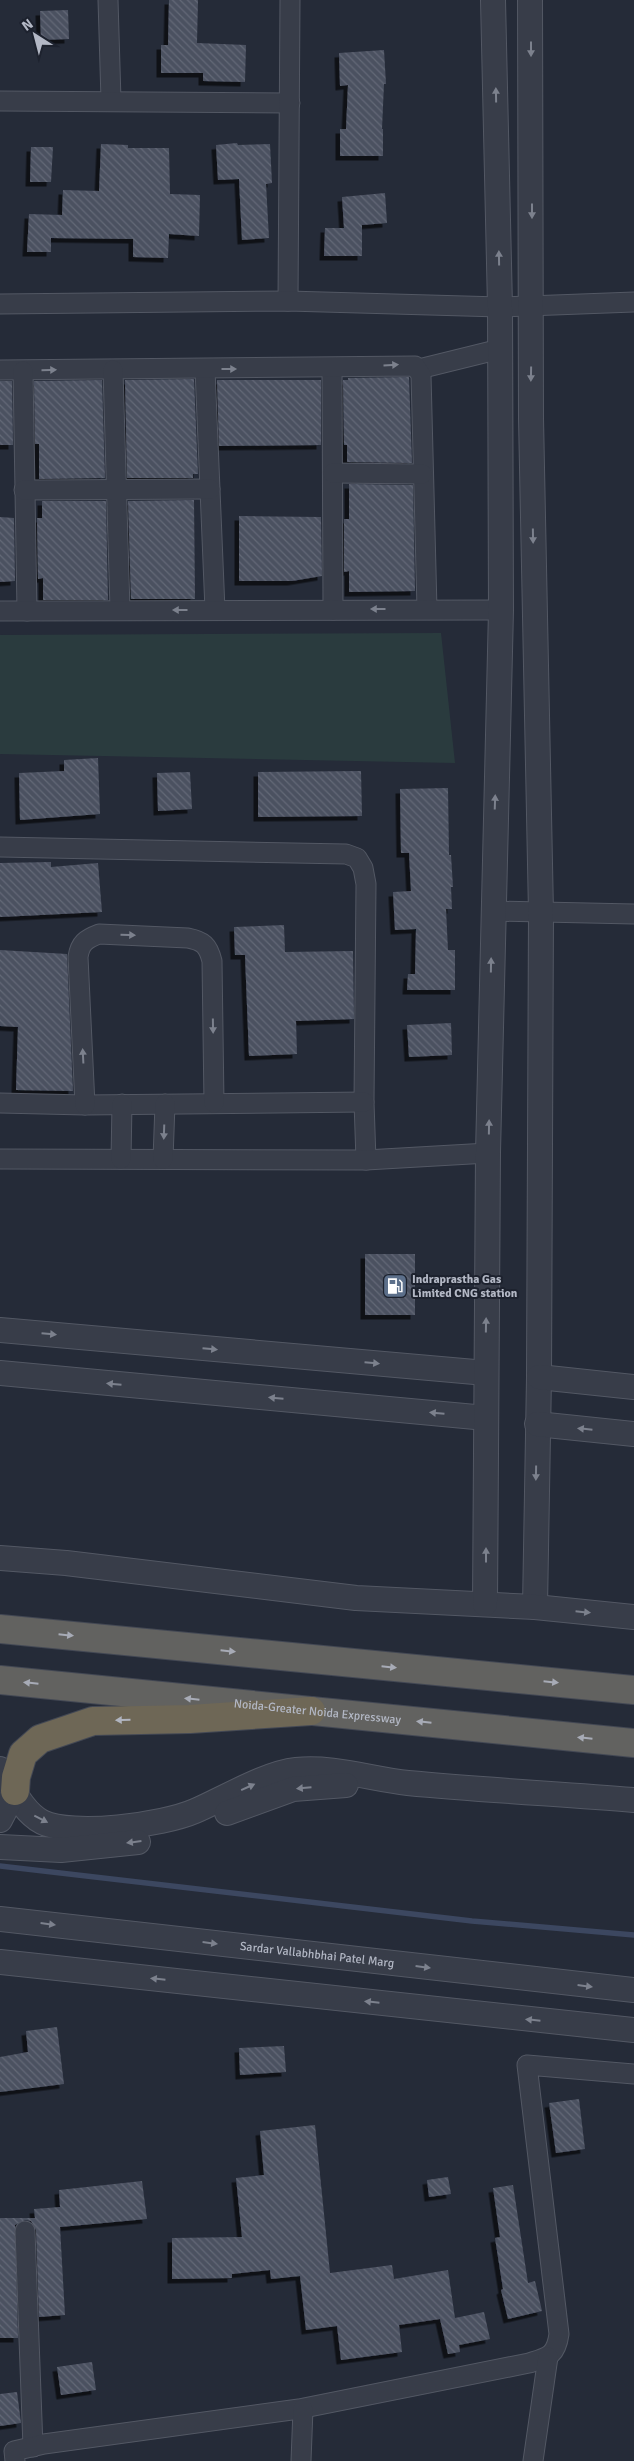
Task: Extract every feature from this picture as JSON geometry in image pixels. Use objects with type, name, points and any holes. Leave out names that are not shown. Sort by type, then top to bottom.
[{"type":"highway","points":[[0,1629],[634,1690]]},
{"type":"highway","name":"Noida-Greater Noida Expressway","points":[[0,1680],[634,1743]]},
{"type":"highway","points":[[7,1780],[16,1778],[23,1754],[40,1739],[93,1721],[190,1719],[311,1711]]},
{"type":"street","points":[[108,0],[111,100]]},
{"type":"street","points":[[288,301],[290,0]]},
{"type":"street","points":[[485,1604],[488,1153],[492,911],[501,610],[500,307],[494,0]]},
{"type":"street","points":[[530,0],[531,418],[541,913],[540,1377],[537,1424],[535,1607]]},
{"type":"street","points":[[0,101],[111,100],[290,103]]},
{"type":"street","points":[[0,304],[288,301],[500,307],[634,302]]},
{"type":"street","points":[[0,370],[332,368],[410,364],[419,369],[500,349]]},
{"type":"street","points":[[332,368],[333,610]]},
{"type":"street","points":[[205,369],[215,610]]},
{"type":"street","points":[[419,369],[427,609]]},
{"type":"street","points":[[113,370],[120,609]]},
{"type":"street","points":[[23,371],[27,611]]},
{"type":"street","points":[[333,473],[422,474]]},
{"type":"street","points":[[24,490],[210,489]]},
{"type":"street","points":[[0,611],[120,609],[501,610]]},
{"type":"street","points":[[0,846],[346,854],[357,858],[363,868],[366,884],[364,1102],[366,1160]]},
{"type":"street","points":[[492,911],[634,914]]},
{"type":"street","points":[[85,1105],[78,957],[79,947],[86,939],[99,934],[188,938],[200,940],[209,948],[212,960],[214,1104]]},
{"type":"street","points":[[0,1103],[85,1105],[364,1102]]},
{"type":"street","points":[[121,1159],[122,1104]]},
{"type":"street","points":[[163,1160],[165,1104]]},
{"type":"street","points":[[0,1159],[366,1160],[488,1153]]},
{"type":"street","points":[[0,1330],[486,1373]]},
{"type":"street","points":[[0,1373],[486,1418]]},
{"type":"street","points":[[540,1377],[634,1387]]},
{"type":"street","points":[[537,1424],[634,1434]]},
{"type":"street","points":[[0,1558],[356,1598],[535,1607],[634,1617]]},
{"type":"street","points":[[7,1780],[30,1813],[44,1822],[70,1827],[113,1829],[156,1823],[192,1812],[278,1774],[295,1770],[332,1771],[406,1782],[634,1800]]},
{"type":"street","points":[[0,1820],[7,1780]]},
{"type":"street","points":[[0,1847],[61,1850],[154,1839],[293,1789],[406,1782]]},
{"type":"street","name":"Sardar Vallabhbhai Patel Marg","points":[[0,1919],[634,1990]]},
{"type":"street","points":[[0,1962],[634,2030]]},
{"type":"street","points":[[10,2455],[32,2447],[303,2408],[519,2365],[548,2357],[557,2347],[559,2334],[527,2065],[634,2074]]},
{"type":"street","points":[[25,2231],[32,2447]]},
{"type":"street","points":[[533,2461],[548,2357]]},
{"type":"street","points":[[300,2461],[303,2408]]},
{"type":"shaded area","points":[[441,633],[455,763],[0,754],[0,635]]},
{"type":"building","points":[[169,0],[198,0],[197,43],[246,45],[245,82],[203,81],[203,73],[161,73],[161,45],[168,45]]},
{"type":"building","points":[[68,10],[69,39],[41,40],[40,11]]},
{"type":"building","points":[[384,50],[386,84],[384,84],[382,129],[383,156],[340,156],[340,129],[346,129],[348,85],[340,86],[339,53]]},
{"type":"building","points":[[237,143],[238,145],[270,144],[272,183],[266,184],[269,238],[242,240],[239,179],[218,180],[216,145]]},
{"type":"building","points":[[101,144],[128,145],[128,148],[169,148],[170,194],[200,195],[199,236],[169,234],[168,258],[133,257],[133,239],[51,238],[51,252],[27,252],[29,214],[62,215],[63,190],[99,191]]},
{"type":"building","points":[[31,147],[53,147],[51,182],[30,182]]},
{"type":"building","points":[[385,193],[387,223],[362,225],[362,256],[324,256],[325,228],[344,228],[342,197]]},
{"type":"building","points":[[409,377],[412,463],[347,462],[347,445],[344,445],[343,380],[348,380],[348,378]]},
{"type":"building","points":[[194,379],[198,474],[193,474],[193,478],[127,478],[125,380]]},
{"type":"building","points":[[102,380],[105,478],[39,479],[39,444],[35,444],[34,381]]},
{"type":"building","points":[[217,380],[321,380],[321,445],[219,446]]},
{"type":"building","points":[[0,381],[12,381],[13,445],[0,445]]},
{"type":"building","points":[[349,484],[413,485],[415,591],[349,592],[349,571],[344,572],[344,519],[349,519]]},
{"type":"building","points":[[194,500],[195,599],[131,599],[128,501]]},
{"type":"building","points":[[42,501],[106,501],[108,600],[43,600],[43,578],[38,579],[37,518],[42,518]]},
{"type":"building","points":[[239,516],[321,517],[322,576],[292,581],[239,581]]},
{"type":"building","points":[[0,517],[14,518],[15,581],[0,582]]},
{"type":"building","points":[[98,758],[100,814],[20,820],[19,773],[64,771],[64,760]]},
{"type":"building","points":[[361,771],[362,816],[258,817],[258,772]]},
{"type":"building","points":[[190,772],[192,809],[158,811],[157,773]]},
{"type":"building","points":[[448,788],[449,855],[451,855],[453,887],[451,887],[452,909],[446,909],[448,950],[455,950],[455,990],[407,990],[408,974],[415,974],[416,929],[395,930],[393,892],[411,891],[409,853],[401,853],[400,789]]},
{"type":"building","points":[[51,862],[51,867],[98,863],[102,912],[0,917],[0,863]]},
{"type":"building","points":[[284,925],[285,952],[353,951],[354,1019],[296,1021],[297,1054],[249,1056],[245,955],[235,955],[234,927]]},
{"type":"building","points":[[0,950],[67,954],[73,1091],[16,1090],[18,1027],[0,1026]]},
{"type":"building","points":[[451,1023],[452,1055],[409,1057],[407,1025]]},
{"type":"building","points":[[365,1254],[415,1254],[415,1315],[365,1315]]},
{"type":"building","points":[[57,2027],[64,2084],[0,2092],[0,2057],[28,2052],[26,2031]]},
{"type":"building","points":[[284,2046],[286,2072],[240,2075],[239,2048]]},
{"type":"building","points":[[579,2099],[585,2149],[556,2153],[549,2103]]},
{"type":"building","points":[[315,2125],[330,2273],[392,2265],[394,2279],[448,2270],[455,2318],[484,2312],[490,2339],[459,2345],[460,2352],[448,2354],[440,2319],[399,2325],[402,2352],[341,2360],[337,2326],[306,2330],[300,2276],[271,2279],[270,2270],[232,2274],[232,2278],[172,2279],[172,2238],[242,2237],[236,2178],[264,2175],[260,2131]]},
{"type":"building","points":[[448,2177],[451,2194],[429,2197],[427,2180]]},
{"type":"building","points":[[142,2181],[147,2219],[60,2227],[65,2315],[39,2317],[36,2230],[31,2221],[25,2220],[15,2225],[18,2338],[0,2338],[0,2218],[35,2218],[34,2209],[60,2207],[59,2190]]},
{"type":"building","points":[[513,2185],[528,2283],[535,2281],[542,2311],[508,2319],[501,2290],[503,2289],[495,2238],[500,2237],[493,2188]]},
{"type":"building","points":[[92,2362],[96,2390],[61,2395],[57,2367]]},
{"type":"building","points":[[17,2392],[21,2423],[0,2426],[0,2394]]},
{"type":"waterway","points":[[0,1866],[472,1921],[634,1935]]},
{"type":"place","name":"Indraprastha Gas Limited CNG station","points":[[395,1286]]}]
